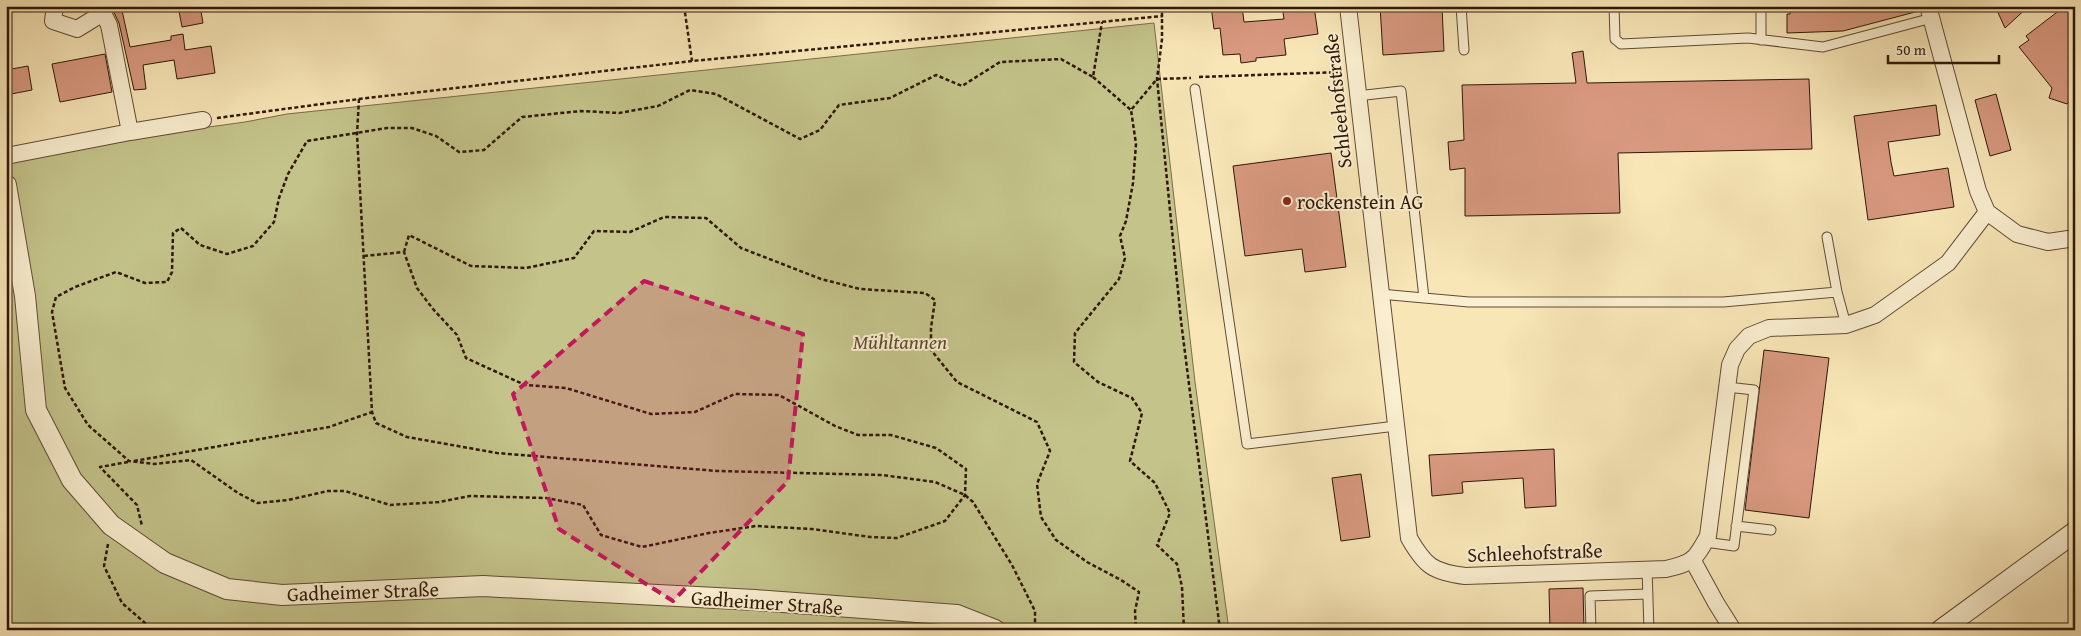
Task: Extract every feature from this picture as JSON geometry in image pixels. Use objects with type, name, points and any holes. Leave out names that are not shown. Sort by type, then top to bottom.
[{"type":"street","points":[[56,6],[53,21],[77,29],[101,10],[108,25],[130,132]]},
{"type":"street","name":"Schleehofstraße","points":[[1348,6],[1409,538],[1422,559],[1442,573],[1465,576],[1666,569],[1683,565],[1692,559]]},
{"type":"street","points":[[1930,12],[1978,192],[1987,212],[2017,234],[2048,242],[2075,238]]},
{"type":"street","points":[[6,156],[203,120]]},
{"type":"street","name":"Gadheimer Straße","points":[[6,185],[25,296],[36,410],[72,480],[111,525],[165,563],[227,589],[282,595],[483,586],[755,600],[957,615],[995,630]]},
{"type":"street","points":[[1733,630],[1692,559],[1698,555],[1708,536],[1730,365],[1737,349],[1749,336],[1769,328],[1846,325],[1875,315],[1948,263],[1987,212]]},
{"type":"street","points":[[1941,630],[2075,532]]},
{"type":"lane","points":[[1462,6],[1464,50]]},
{"type":"lane","points":[[1614,6],[1615,39],[1621,44],[1748,38],[1822,46],[1930,12]]},
{"type":"lane","points":[[1761,6],[1761,40]]},
{"type":"lane","points":[[1195,89],[1247,444],[1396,426]]},
{"type":"lane","points":[[1357,96],[1401,91],[1424,298]]},
{"type":"lane","points":[[1828,237],[1846,325]]},
{"type":"lane","points":[[1380,294],[1469,302],[1723,302],[1838,292]]},
{"type":"lane","points":[[1705,542],[1734,546],[1754,390],[1727,387]]},
{"type":"lane","points":[[1736,526],[1771,530]]},
{"type":"lane","points":[[1647,569],[1649,630]]},
{"type":"lane","points":[[1592,630],[1590,596],[1648,594]]},
{"type":"path","points":[[684,6],[692,62]]},
{"type":"path","points":[[1162,6],[1162,39],[1157,79],[1181,321],[1220,630]]},
{"type":"path","points":[[203,120],[243,113],[358,99],[692,62],[1163,16]]},
{"type":"path","points":[[1093,77],[1102,22]]},
{"type":"path","points":[[1136,630],[1135,611],[1139,592],[1087,562],[1056,540],[1041,517],[1037,484],[1050,451],[1037,422],[957,382],[931,350],[931,328],[935,300],[925,293],[860,288],[821,279],[741,248],[706,218],[664,217],[630,232],[594,231],[574,258],[526,268],[471,266],[408,235],[404,252],[417,288],[433,309],[457,334],[466,358],[525,385],[566,388],[650,414],[695,412],[735,394],[779,395],[835,426],[858,435],[891,435],[936,448],[966,470],[965,495],[945,521],[897,538],[870,537],[812,529],[756,526],[708,533],[642,547],[601,535],[583,505],[546,498],[470,496],[439,502],[390,505],[345,491],[328,491],[288,500],[257,503],[238,493],[191,460],[154,464],[129,462],[88,425],[65,388],[52,312],[56,297],[75,287],[116,272],[144,282],[167,282],[172,272],[173,233],[181,228],[200,245],[226,254],[253,246],[274,222],[279,198],[288,174],[307,141],[387,128],[412,128],[436,136],[458,152],[484,150],[522,118],[581,111],[619,113],[658,106],[690,90],[716,94],[800,139],[820,130],[839,105],[890,98],[936,75],[962,86],[1000,62],[1061,59],[1093,77],[1131,110],[1136,144],[1126,221],[1120,236],[1125,258],[1119,279],[1075,333],[1074,362],[1098,382],[1132,398],[1142,413],[1130,461],[1155,482],[1170,514],[1157,545],[1177,564],[1182,587],[1184,630]]},
{"type":"path","points":[[1131,110],[1157,79],[1355,72]]},
{"type":"path","points":[[358,99],[357,134],[372,412],[376,423],[407,437],[496,452],[716,471],[882,474],[935,482],[965,495],[973,502],[1012,565],[1035,611],[1035,630]]},
{"type":"path","points":[[364,256],[404,252]]},
{"type":"path","points":[[143,528],[137,505],[100,467],[329,427],[372,412]]},
{"type":"path","points":[[111,525],[104,566],[122,603],[153,630]]},
{"type":"highlighted area","points":[[644,281],[803,334],[788,481],[673,601],[559,529],[513,394]]},
{"type":"green space","name":"Mühltannen","points":[[1154,23],[1195,382],[1229,630],[6,630],[6,155],[245,122],[287,114]]},
{"type":"building","points":[[111,6],[121,6],[130,47],[171,40],[171,36],[183,34],[185,50],[211,46],[215,73],[177,79],[174,60],[143,65],[146,89],[134,90],[119,23]]},
{"type":"building","points":[[178,6],[200,6],[203,23],[182,27]]},
{"type":"building","points":[[1211,6],[1242,6],[1244,22],[1284,19],[1282,6],[1314,6],[1318,34],[1284,39],[1286,55],[1256,58],[1256,61],[1241,63],[1240,54],[1223,55],[1220,28],[1214,29]]},
{"type":"building","points":[[1380,6],[1442,6],[1444,51],[1383,55]]},
{"type":"building","points":[[1791,6],[1918,6],[1919,11],[1843,31],[1787,33],[1787,14],[1790,14]]},
{"type":"building","points":[[1995,6],[2029,6],[2005,28]]},
{"type":"building","points":[[2065,6],[2075,6],[2075,97],[2067,104],[2049,98],[2052,88],[2019,47],[2029,40],[2026,36]]},
{"type":"building","points":[[1583,51],[1587,83],[1809,79],[1812,149],[1618,153],[1620,213],[1465,216],[1465,168],[1450,170],[1448,142],[1464,140],[1462,85],[1576,83],[1572,53]]},
{"type":"building","points":[[105,54],[112,92],[60,102],[52,64]]},
{"type":"building","points":[[28,66],[32,90],[6,95],[6,70]]},
{"type":"building","points":[[1996,94],[2011,150],[1990,156],[1975,100]]},
{"type":"building","points":[[1936,105],[1940,135],[1888,142],[1891,162],[1894,176],[1948,168],[1954,207],[1868,220],[1854,116]]},
{"type":"building","name":"rockenstein AG","points":[[1331,153],[1346,267],[1305,272],[1302,249],[1245,256],[1233,166]]},
{"type":"building","points":[[1764,350],[1829,358],[1809,518],[1745,510]]},
{"type":"building","points":[[1554,449],[1556,506],[1525,508],[1523,478],[1462,482],[1463,493],[1432,496],[1429,455]]},
{"type":"building","points":[[1361,474],[1370,537],[1341,541],[1332,478]]},
{"type":"building","points":[[1583,588],[1584,630],[1550,630],[1549,589]]},
{"type":"place","name":"rockenstein AG","points":[[1287,201]]}]
